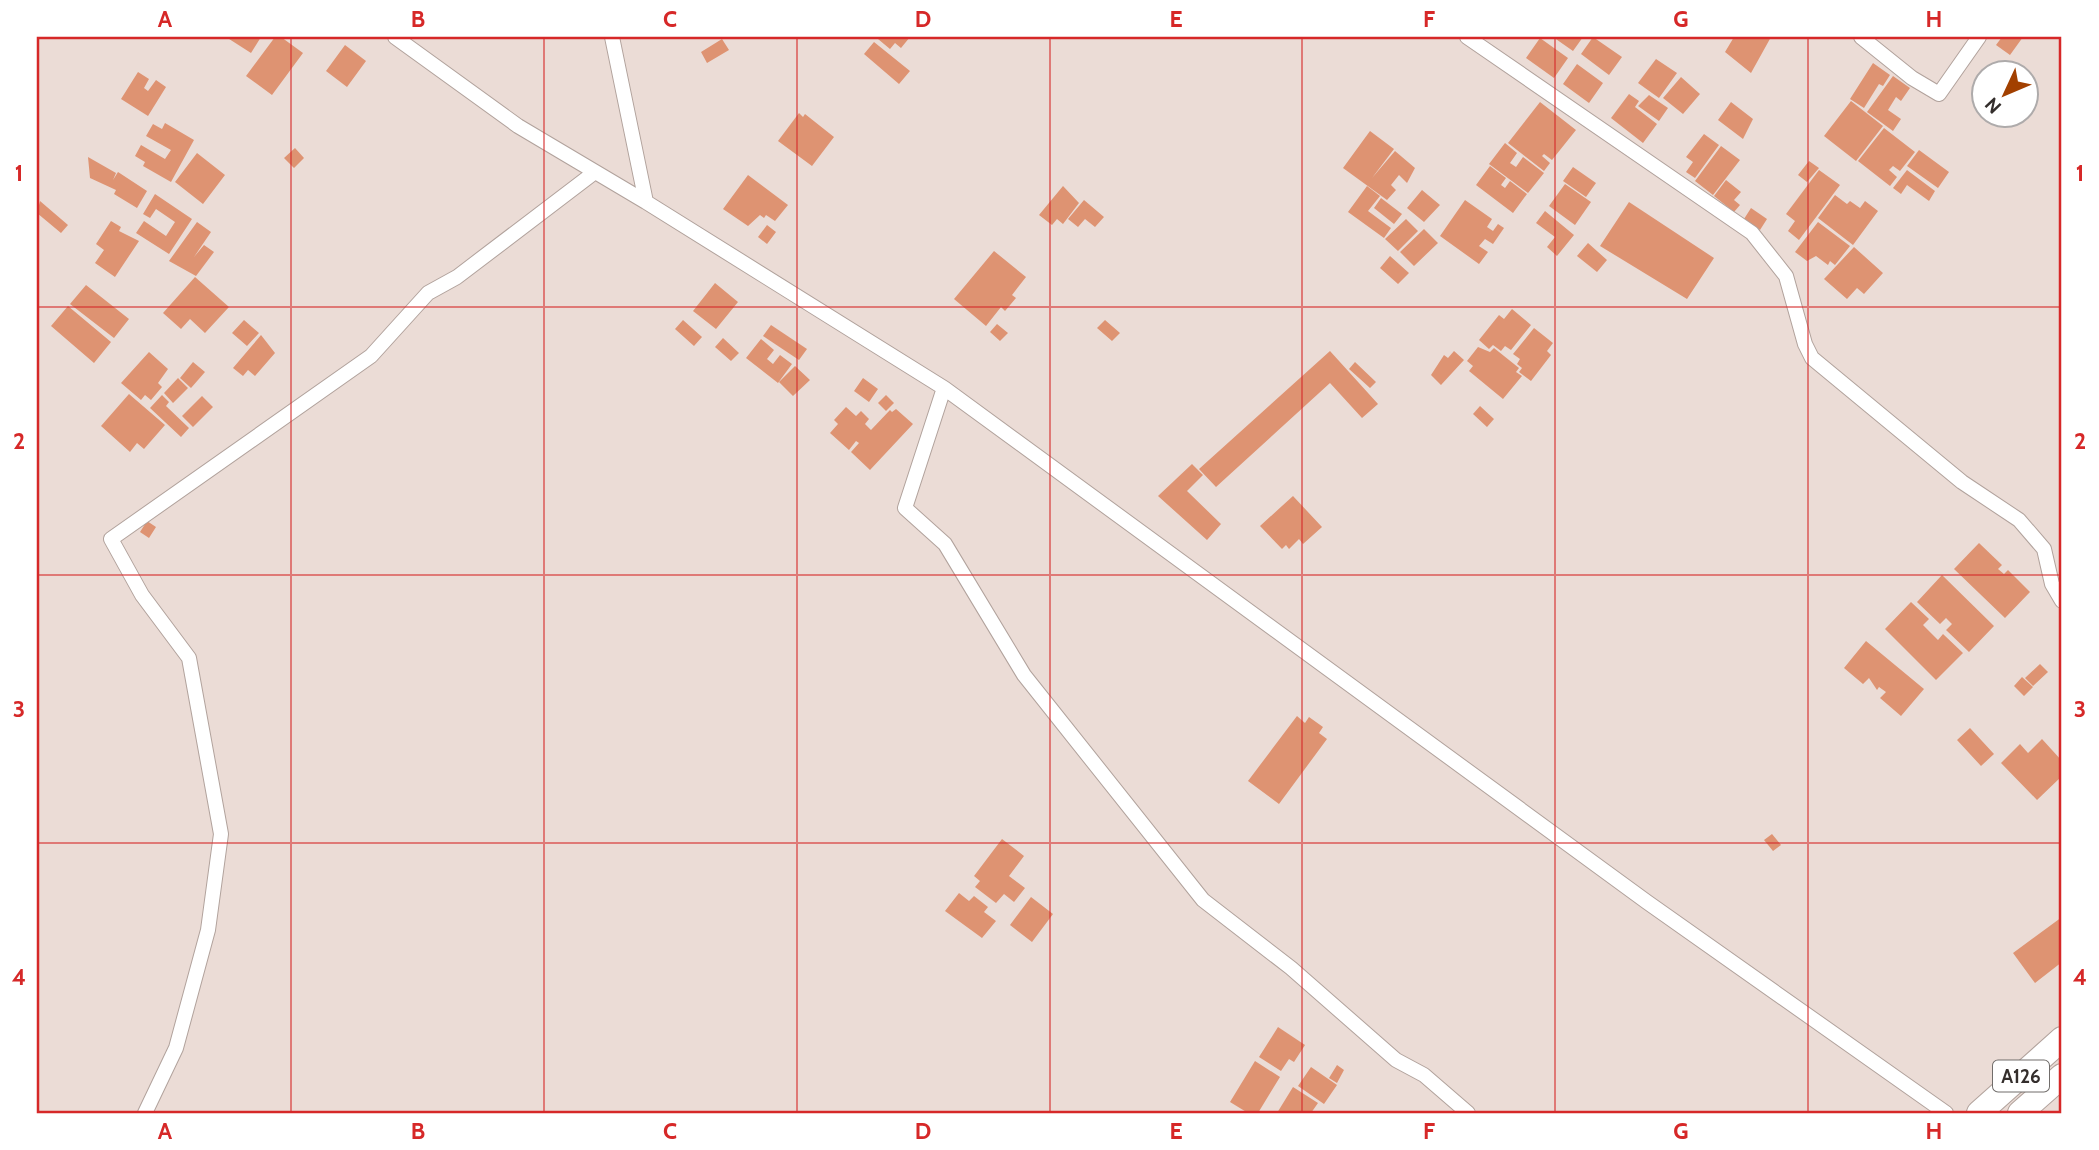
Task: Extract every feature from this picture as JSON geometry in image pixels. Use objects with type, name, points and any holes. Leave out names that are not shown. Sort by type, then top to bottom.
[{"type":"highway","name":"A126","points":[[1979,1113],[2062,1039]]},
{"type":"highway","name":"A126","points":[[2020,1113],[2062,1076]]},
{"type":"street","points":[[395,37],[517,126],[646,202],[944,388],[1647,902],[1946,1113]]},
{"type":"street","points":[[612,37],[646,202]]},
{"type":"street","points":[[1467,37],[1752,233],[1787,276],[1805,344],[1812,358],[1962,482],[2019,520],[2045,549],[2052,584],[2062,601]]},
{"type":"street","points":[[1861,37],[1912,78],[1939,94],[1979,37]]},
{"type":"street","points":[[145,1113],[176,1048],[208,930],[221,834],[189,658],[142,595],[111,539],[371,356],[428,293],[457,277],[595,172]]},
{"type":"street","points":[[944,388],[905,508],[945,544],[1024,675],[1213,910],[1291,968],[1396,1060],[1424,1075],[1468,1113]]},
{"type":"building","points":[[226,37],[261,37],[251,53]]},
{"type":"building","points":[[275,37],[281,37],[303,53],[272,95],[246,76]]},
{"type":"building","points":[[910,37],[901,48],[895,43],[890,49],[878,39]]},
{"type":"building","points":[[1553,37],[1583,37],[1573,51]]},
{"type":"building","points":[[1593,37],[1622,57],[1609,75],[1581,54]]},
{"type":"building","points":[[1734,37],[1771,37],[1751,73],[1725,52]]},
{"type":"building","points":[[2002,37],[2023,37],[2010,55],[1996,45]]},
{"type":"building","points":[[1540,38],[1568,58],[1554,78],[1526,58]]},
{"type":"building","points":[[722,39],[729,50],[707,63],[701,52]]},
{"type":"building","points":[[874,42],[910,71],[899,84],[864,54]]},
{"type":"building","points":[[345,45],[366,61],[347,87],[326,71]]},
{"type":"building","points":[[1656,59],[1677,73],[1659,98],[1638,83]]},
{"type":"building","points":[[1873,63],[1890,75],[1883,86],[1879,84],[1864,108],[1850,99]]},
{"type":"building","points":[[1577,64],[1603,83],[1589,103],[1563,84]]},
{"type":"building","points":[[138,72],[149,79],[144,88],[148,91],[156,80],[166,87],[148,116],[121,99]]},
{"type":"building","points":[[1893,76],[1910,88],[1901,101],[1896,97],[1888,110],[1901,119],[1893,131],[1867,112]]},
{"type":"building","points":[[1681,77],[1700,94],[1683,114],[1663,98]]},
{"type":"building","points":[[1629,94],[1639,101],[1635,107],[1657,124],[1643,143],[1611,118]]},
{"type":"building","points":[[1649,95],[1668,108],[1659,121],[1638,106]]},
{"type":"building","points":[[1851,101],[1883,126],[1856,161],[1824,136]]},
{"type":"building","points":[[1540,102],[1576,130],[1552,160],[1544,154],[1542,156],[1550,163],[1544,171],[1508,143]]},
{"type":"building","points":[[1731,102],[1753,119],[1743,139],[1718,120]]},
{"type":"building","points":[[799,113],[803,117],[805,114],[834,137],[812,166],[778,141]]},
{"type":"building","points":[[165,123],[194,140],[171,182],[143,166],[145,162],[135,156],[141,145],[165,159],[171,150],[146,136],[153,124],[162,129]]},
{"type":"building","points":[[1884,128],[1915,152],[1900,171],[1893,166],[1889,170],[1897,177],[1890,186],[1858,161]]},
{"type":"building","points":[[1370,131],[1394,149],[1372,178],[1395,151],[1415,168],[1407,183],[1399,175],[1391,185],[1396,190],[1387,200],[1343,168]]},
{"type":"building","points":[[1704,134],[1719,145],[1695,178],[1686,172],[1693,162],[1686,157]]},
{"type":"building","points":[[1505,143],[1517,153],[1510,163],[1516,167],[1523,157],[1544,173],[1528,193],[1489,164]]},
{"type":"building","points":[[1721,146],[1740,160],[1713,195],[1695,181]]},
{"type":"building","points":[[295,148],[304,158],[294,168],[284,158]]},
{"type":"building","points":[[1919,150],[1949,172],[1938,188],[1907,166]]},
{"type":"building","points":[[197,153],[225,175],[203,204],[175,182]]},
{"type":"building","points":[[88,157],[116,173],[113,180],[118,172],[147,191],[137,208],[114,194],[116,190],[90,178]]},
{"type":"building","points":[[1809,161],[1819,168],[1807,182],[1798,175]]},
{"type":"building","points":[[1490,166],[1506,178],[1501,185],[1505,188],[1510,181],[1527,194],[1513,213],[1476,185]]},
{"type":"building","points":[[1573,167],[1596,183],[1586,197],[1563,181]]},
{"type":"building","points":[[1819,170],[1840,185],[1799,240],[1788,231],[1795,221],[1786,214]]},
{"type":"building","points":[[1907,170],[1935,191],[1929,201],[1907,185],[1901,194],[1893,188]]},
{"type":"building","points":[[748,175],[788,205],[775,221],[766,215],[764,218],[760,215],[748,226],[723,209]]},
{"type":"building","points":[[1726,180],[1741,192],[1734,200],[1740,205],[1734,212],[1714,196]]},
{"type":"building","points":[[1565,184],[1591,202],[1575,225],[1549,206]]},
{"type":"building","points":[[1063,186],[1079,203],[1063,224],[1057,219],[1052,225],[1039,215]]},
{"type":"building","points":[[1367,186],[1380,196],[1368,211],[1391,228],[1384,238],[1348,212]]},
{"type":"building","points":[[1422,190],[1440,205],[1424,222],[1407,208]]},
{"type":"building","points":[[155,194],[192,219],[169,254],[136,233],[144,221],[166,236],[175,222],[156,209],[150,218],[143,214]]},
{"type":"building","points":[[1835,195],[1847,204],[1850,201],[1860,208],[1865,201],[1878,211],[1853,245],[1818,218]]},
{"type":"building","points":[[1381,198],[1402,214],[1394,224],[1374,208]]},
{"type":"building","points":[[1084,200],[1104,217],[1095,227],[1085,219],[1078,227],[1068,219]]},
{"type":"building","points":[[1465,200],[1492,219],[1487,227],[1493,231],[1498,224],[1504,228],[1493,244],[1485,239],[1479,246],[1488,252],[1479,264],[1440,236]]},
{"type":"building","points":[[40,201],[68,225],[61,233],[37,213]]},
{"type":"building","points":[[1629,202],[1714,258],[1687,299],[1600,246]]},
{"type":"building","points":[[1751,208],[1767,219],[1760,230],[1744,219]]},
{"type":"building","points":[[1545,211],[1574,235],[1557,256],[1547,247],[1555,237],[1536,223]]},
{"type":"building","points":[[1406,219],[1418,231],[1398,251],[1385,239]]},
{"type":"building","points":[[111,221],[121,227],[119,231],[139,241],[115,277],[95,263],[104,250],[96,244]]},
{"type":"building","points":[[197,222],[211,232],[194,257],[204,245],[214,252],[196,276],[169,261]]},
{"type":"building","points":[[1818,222],[1850,246],[1835,265],[1830,261],[1828,265],[1816,256],[1807,261],[1795,252]]},
{"type":"building","points":[[767,225],[776,232],[767,244],[758,237]]},
{"type":"building","points":[[1424,229],[1438,243],[1414,266],[1400,252]]},
{"type":"building","points":[[1588,243],[1607,260],[1597,272],[1577,256]]},
{"type":"building","points":[[1854,247],[1883,273],[1864,294],[1857,288],[1847,299],[1824,279]]},
{"type":"building","points":[[994,251],[1026,277],[1012,295],[1016,298],[1005,311],[1001,307],[986,326],[954,299]]},
{"type":"building","points":[[1390,256],[1409,273],[1398,284],[1380,268]]},
{"type":"building","points":[[195,277],[229,307],[205,333],[190,319],[181,329],[163,313]]},
{"type":"building","points":[[715,283],[738,302],[716,329],[693,311]]},
{"type":"building","points":[[86,285],[129,319],[114,338],[70,304]]},
{"type":"building","points":[[68,306],[111,342],[94,363],[51,326]]},
{"type":"building","points":[[1512,309],[1531,325],[1511,350],[1505,346],[1501,351],[1493,345],[1489,349],[1479,340],[1499,315],[1504,319]]},
{"type":"building","points":[[244,320],[259,333],[247,346],[232,333]]},
{"type":"building","points":[[683,320],[702,337],[694,346],[675,329]]},
{"type":"building","points":[[1105,320],[1120,333],[1112,341],[1097,328]]},
{"type":"building","points":[[997,324],[1008,333],[1000,341],[990,332]]},
{"type":"building","points":[[771,325],[807,349],[799,360],[763,336]]},
{"type":"building","points":[[1534,328],[1553,343],[1547,351],[1551,355],[1531,381],[1519,372],[1522,368],[1517,364],[1520,359],[1513,354]]},
{"type":"building","points":[[261,335],[275,353],[255,376],[248,370],[243,376],[233,368]]},
{"type":"building","points":[[723,338],[739,353],[731,361],[715,347]]},
{"type":"building","points":[[761,339],[774,350],[767,359],[773,364],[780,355],[792,364],[778,383],[746,358]]},
{"type":"building","points":[[1478,347],[1490,352],[1494,348],[1519,368],[1516,372],[1522,376],[1503,399],[1469,371],[1473,366],[1467,361]]},
{"type":"building","points":[[1330,351],[1378,404],[1362,418],[1330,383],[1216,487],[1199,469]]},
{"type":"building","points":[[1454,351],[1464,360],[1441,385],[1431,375],[1444,355],[1448,358]]},
{"type":"building","points":[[149,352],[168,369],[158,383],[162,387],[151,400],[145,395],[141,400],[121,383]]},
{"type":"building","points":[[193,362],[205,372],[191,388],[180,378]]},
{"type":"building","points":[[1355,362],[1376,382],[1370,388],[1349,369]]},
{"type":"building","points":[[795,366],[810,380],[793,396],[779,382]]},
{"type":"building","points":[[178,378],[188,388],[173,403],[164,393]]},
{"type":"building","points":[[863,378],[878,389],[869,402],[854,391]]},
{"type":"building","points":[[129,394],[165,425],[144,449],[137,443],[130,452],[101,426]]},
{"type":"building","points":[[162,395],[169,402],[166,406],[189,428],[181,437],[150,408]]},
{"type":"building","points":[[886,395],[894,403],[886,411],[878,403]]},
{"type":"building","points":[[202,396],[213,407],[193,427],[182,416]]},
{"type":"building","points":[[1480,406],[1494,419],[1487,427],[1473,414]]},
{"type":"building","points":[[846,407],[856,416],[861,411],[869,419],[865,424],[871,430],[890,410],[892,412],[896,409],[913,424],[870,470],[851,452],[859,443],[856,441],[849,450],[830,433],[838,424],[834,420]]},
{"type":"building","points":[[1192,464],[1203,475],[1187,491],[1221,524],[1207,540],[1158,496]]},
{"type":"building","points":[[1293,496],[1322,527],[1303,544],[1299,539],[1289,549],[1286,545],[1282,549],[1260,526]]},
{"type":"building","points":[[147,521],[156,527],[149,538],[140,532]]},
{"type":"building","points":[[1979,543],[2002,565],[1998,569],[2004,574],[2008,570],[2030,592],[2005,618],[1954,569]]},
{"type":"building","points":[[1942,575],[1994,626],[1969,652],[1946,630],[1952,624],[1946,618],[1940,624],[1917,602]]},
{"type":"building","points":[[1911,602],[1929,619],[1923,625],[1938,640],[1943,634],[1963,653],[1936,680],[1885,629]]},
{"type":"building","points":[[1866,641],[1924,689],[1901,716],[1880,698],[1886,692],[1879,687],[1877,690],[1869,678],[1863,684],[1844,668]]},
{"type":"building","points":[[2040,664],[2048,672],[2033,686],[2025,678]]},
{"type":"building","points":[[2022,677],[2033,687],[2024,696],[2014,686]]},
{"type":"building","points":[[1297,716],[1305,723],[1309,717],[1323,727],[1319,733],[1327,739],[1279,804],[1248,781]]},
{"type":"building","points":[[1970,728],[1994,754],[1981,766],[1957,740]]},
{"type":"building","points":[[2042,739],[2062,761],[2062,776],[2037,800],[2001,763],[2020,744],[2028,753]]},
{"type":"building","points":[[1772,834],[1781,845],[1773,851],[1764,840]]},
{"type":"building","points":[[1002,839],[1024,856],[1009,876],[1025,888],[1014,902],[1004,894],[996,903],[975,887],[980,881],[974,876]]},
{"type":"building","points":[[959,893],[969,901],[974,896],[988,907],[984,912],[996,921],[982,938],[945,911]]},
{"type":"building","points":[[1031,897],[1053,914],[1032,942],[1010,925]]},
{"type":"building","points":[[2062,917],[2062,962],[2035,983],[2013,953]]},
{"type":"building","points":[[1278,1027],[1305,1045],[1294,1062],[1289,1059],[1281,1071],[1259,1057]]},
{"type":"building","points":[[1255,1061],[1280,1077],[1258,1113],[1248,1113],[1230,1102]]},
{"type":"building","points":[[1337,1065],[1344,1070],[1337,1083],[1329,1078]]},
{"type":"building","points":[[1311,1067],[1337,1085],[1324,1104],[1298,1086]]},
{"type":"building","points":[[1293,1087],[1318,1103],[1311,1113],[1277,1113]]}]
